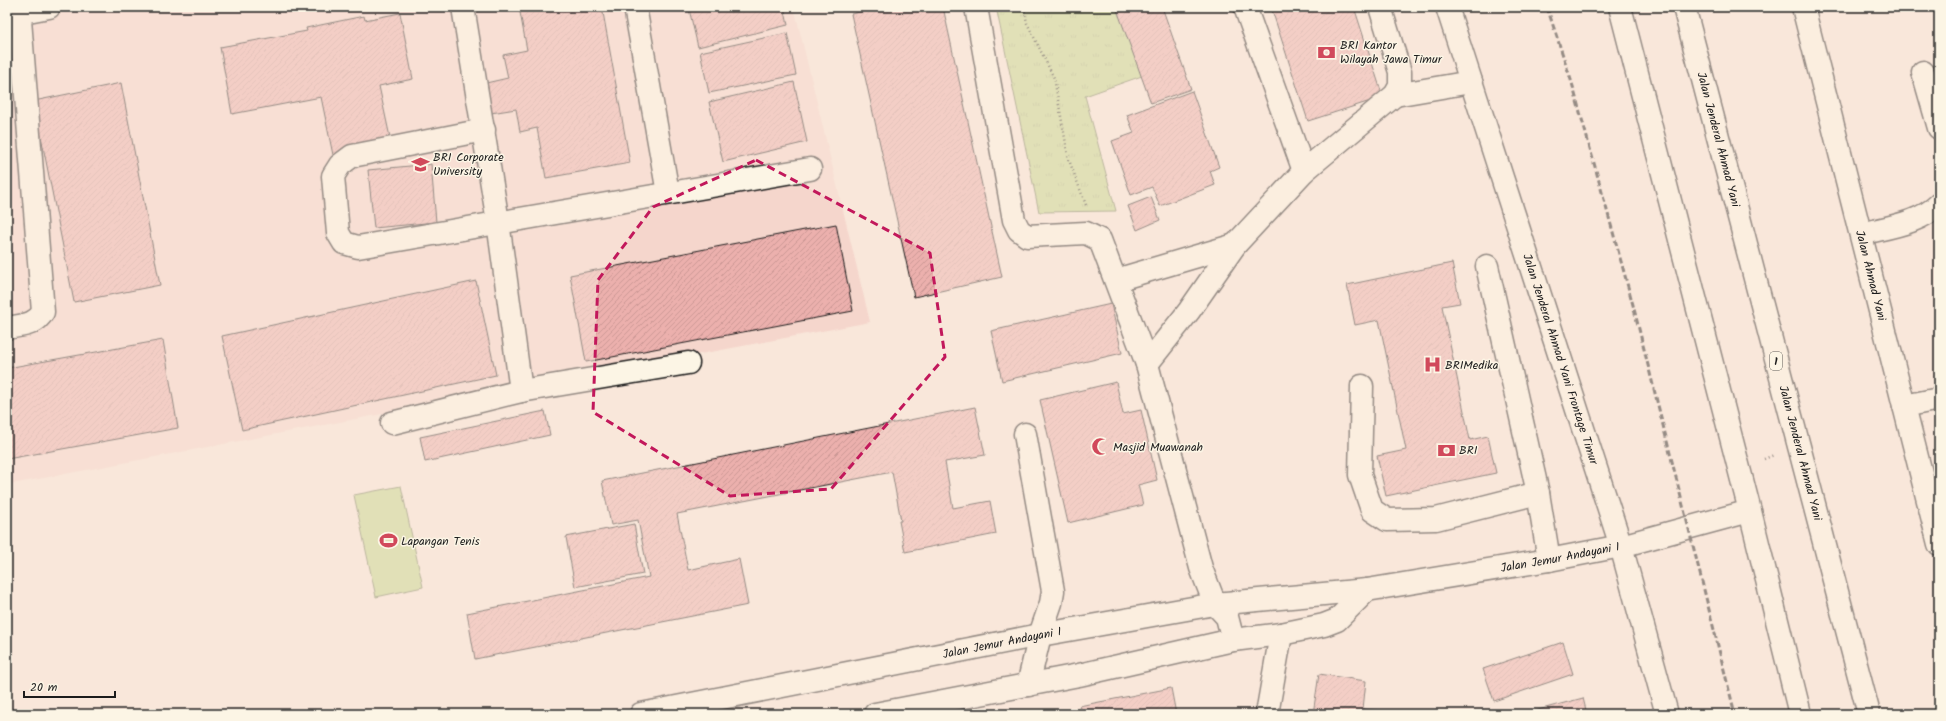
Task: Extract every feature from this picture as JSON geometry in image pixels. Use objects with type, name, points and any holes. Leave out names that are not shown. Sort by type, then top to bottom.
[{"type":"main road","points":[[7,328],[32,324],[39,319],[43,312],[16,11],[49,7]]},
{"type":"main road","points":[[463,7],[498,222],[521,392]]},
{"type":"main road","points":[[635,7],[668,193]]},
{"type":"main road","points":[[976,7],[1014,220],[1019,230],[1027,236],[1086,233],[1100,240],[1147,364],[1201,568],[1215,604],[1227,618],[1233,640]]},
{"type":"main road","points":[[1245,7],[1304,171]]},
{"type":"main road","points":[[1147,364],[1189,311],[1235,245],[1304,171],[1395,95],[1400,86],[1400,72],[1380,7]]},
{"type":"main road","name":"Jalan Jenderal Ahmad Yani Frontage Timur","points":[[1447,7],[1621,546],[1667,714]]},
{"type":"main road","points":[[1620,7],[1750,511],[1800,714]]},
{"type":"main road","name":"Jalan Jenderal Ahmad Yani","points":[[1684,7],[1868,714]]},
{"type":"main road","name":"Jalan Ahmad Yani","points":[[1803,7],[1939,544]]},
{"type":"main road","points":[[1923,72],[1939,128]]},
{"type":"main road","points":[[1395,95],[1471,82]]},
{"type":"main road","points":[[484,130],[352,156],[340,165],[333,176],[338,233],[344,243],[358,246],[810,169]]},
{"type":"main road","points":[[1861,234],[1901,224],[1926,215],[1939,204]]},
{"type":"main road","points":[[1116,280],[1235,245]]},
{"type":"main road","points":[[1487,266],[1538,493],[1549,560]]},
{"type":"main road","points":[[392,424],[521,392],[688,364]]},
{"type":"main road","points":[[1362,386],[1360,475],[1372,510],[1386,520],[1436,519],[1538,493]]},
{"type":"main road","points":[[1904,406],[1939,399]]},
{"type":"main road","points":[[1025,434],[1053,591],[1051,603],[1040,634],[1028,685]]},
{"type":"main road","name":"Jalan Jemur Andayani I","points":[[641,714],[1040,634],[1215,604],[1367,590],[1549,560],[1621,546],[1750,511]]},
{"type":"main road","points":[[875,714],[1079,675],[1233,640],[1281,634],[1324,625],[1337,620],[1367,590]]},
{"type":"main road","points":[[1267,714],[1281,634]]},
{"type":"path","points":[[1024,7],[1027,23],[1054,78],[1069,160],[1100,240]]},
{"type":"path","points":[[1739,468],[1798,446]]},
{"type":"highlighted area","points":[[756,160],[930,253],[945,357],[831,489],[730,496],[593,412],[598,280],[653,207]]},
{"type":"shaded area","name":"BRI Corporate University","points":[[7,7],[794,7],[870,322],[7,485]]},
{"type":"green space","points":[[996,7],[1130,7],[1156,71],[1085,96],[1116,211],[1039,212]]},
{"type":"green space","name":"Lapangan Tenis","points":[[401,486],[423,587],[376,597],[354,495]]},
{"type":"building","points":[[519,7],[602,7],[630,163],[546,178],[537,128],[520,132],[516,109],[491,113],[486,83],[508,78],[503,55],[527,50]]},
{"type":"building","points":[[696,7],[784,7],[788,25],[698,47],[689,9]]},
{"type":"building","points":[[881,7],[943,7],[1002,277],[914,297],[851,14]]},
{"type":"building","points":[[1116,7],[1162,7],[1191,89],[1151,103]]},
{"type":"building","name":"BRI Kantor Wilayah Jawa Timur","points":[[1271,7],[1354,7],[1383,97],[1308,121]]},
{"type":"building","points":[[400,13],[413,79],[379,86],[391,142],[333,155],[321,97],[232,114],[220,47],[307,31],[306,28],[364,16],[365,20]]},
{"type":"building","points":[[787,33],[796,75],[709,93],[700,52]]},
{"type":"building","points":[[794,82],[807,142],[723,162],[709,102]]},
{"type":"building","points":[[121,83],[160,285],[74,302],[34,101]]},
{"type":"building","points":[[1192,91],[1219,167],[1210,171],[1215,185],[1160,206],[1152,187],[1131,195],[1112,141],[1134,133],[1127,115]]},
{"type":"building","points":[[431,164],[436,222],[374,228],[368,170]]},
{"type":"building","points":[[1151,197],[1160,220],[1137,230],[1128,206]]},
{"type":"building","points":[[836,224],[853,311],[586,362],[570,275]]},
{"type":"building","points":[[1452,263],[1460,303],[1442,306],[1470,440],[1488,436],[1496,473],[1386,496],[1377,456],[1406,450],[1379,320],[1355,325],[1347,285]]},
{"type":"building","points":[[476,281],[496,375],[242,430],[222,336]]},
{"type":"building","points":[[1111,304],[1122,353],[1002,381],[991,331]]},
{"type":"building","points":[[163,340],[178,428],[7,459],[7,368]]},
{"type":"building","name":"Masjid Muawanah","points":[[1116,382],[1123,414],[1141,410],[1157,480],[1138,485],[1143,505],[1068,523],[1040,400]]},
{"type":"building","points":[[975,407],[985,455],[945,462],[953,508],[990,501],[996,534],[905,552],[892,472],[677,514],[688,570],[739,559],[748,605],[475,659],[467,613],[649,577],[638,520],[611,525],[602,481]]},
{"type":"building","points":[[545,411],[550,435],[425,462],[420,437]]},
{"type":"building","points":[[634,524],[643,574],[575,587],[566,537]]},
{"type":"building","points":[[1563,642],[1573,674],[1494,701],[1483,669]]},
{"type":"building","points":[[1319,674],[1366,681],[1363,709],[1383,711],[1383,714],[1313,714]]},
{"type":"building","points":[[1171,688],[1176,714],[1081,714],[1079,706]]},
{"type":"building","points":[[1583,698],[1587,714],[1523,714]]},
{"type":"railway","points":[[1547,7],[1572,83],[1633,305],[1735,714]]},
{"type":"place","name":"BRI Kantor Wilayah Jawa Timur","points":[[1327,52]]},
{"type":"place","name":"BRI Corporate University","points":[[420,164]]},
{"type":"place","name":"BRIMedika","points":[[1432,365]]},
{"type":"place","name":"Masjid Muawanah","points":[[1100,447]]},
{"type":"place","name":"BRI","points":[[1446,450]]},
{"type":"place","name":"Lapangan Tenis","points":[[388,541]]}]
